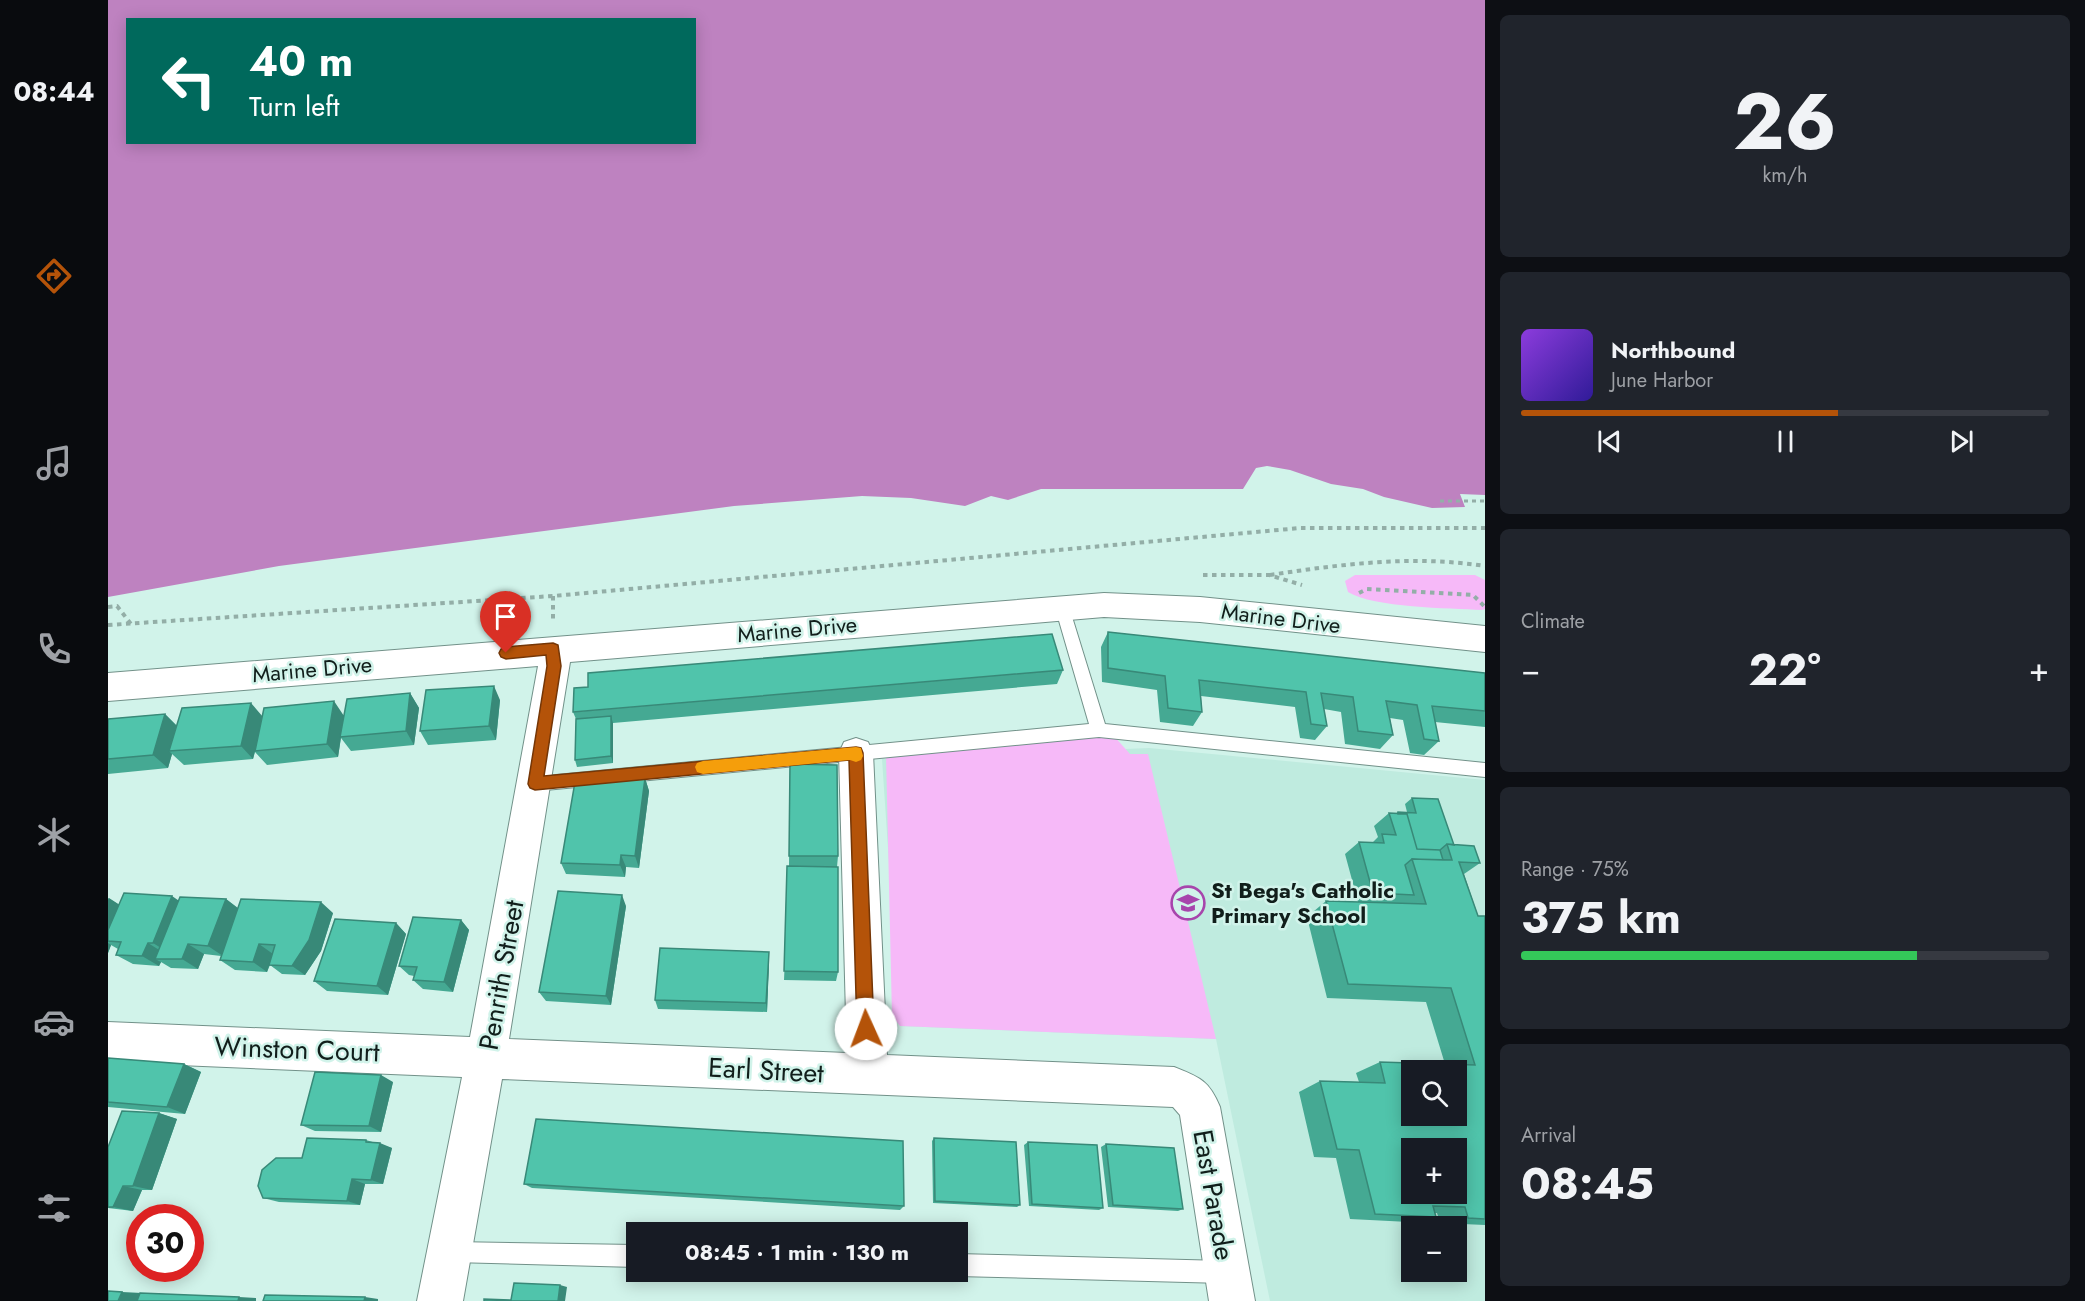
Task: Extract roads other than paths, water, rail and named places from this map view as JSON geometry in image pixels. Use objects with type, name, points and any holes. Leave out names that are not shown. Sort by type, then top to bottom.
[{"type":"street","name":"Marine Drive","points":[[108,687],[1062,607],[1164,605],[1370,630],[1485,639]]},
{"type":"street","name":"Penrith Street","points":[[440,1301],[535,784],[554,666],[553,649]]},
{"type":"street","points":[[856,753],[868,1074]]},
{"type":"street","name":"Winston Court","points":[[108,1042],[486,1057]]},
{"type":"street","name":"Earl Street","points":[[486,1057],[1174,1087],[1188,1093]]},
{"type":"street","name":"East Parade","points":[[1188,1093],[1199,1107],[1229,1287]]},
{"type":"lane","points":[[1062,607],[1099,730]]},
{"type":"lane","points":[[535,784],[1099,730],[1485,770]]},
{"type":"lane","points":[[449,1252],[626,1256]]},
{"type":"lane","points":[[968,1266],[1229,1287]]},
{"type":"place","name":"St Bega's Catholic Primary School","points":[[1188,903]]}]
